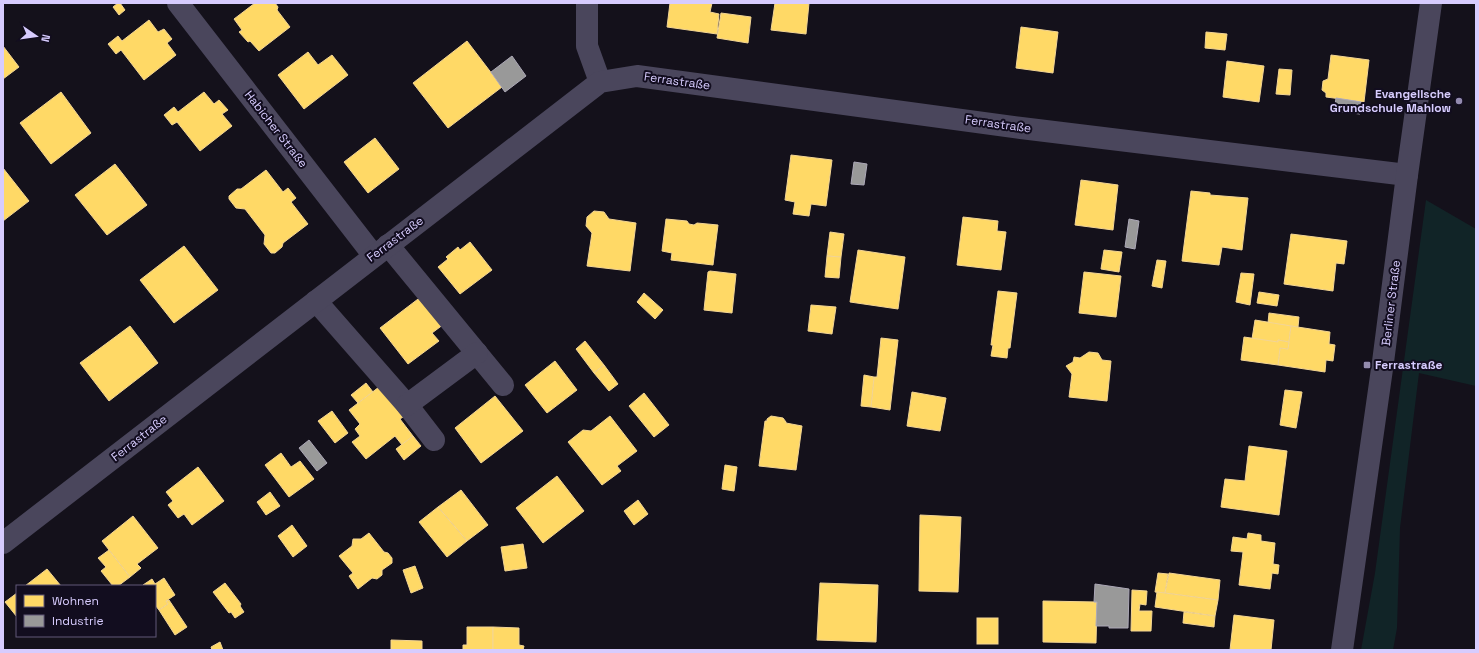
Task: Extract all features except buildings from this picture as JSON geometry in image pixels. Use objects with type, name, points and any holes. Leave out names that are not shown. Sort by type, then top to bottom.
[{"type":"street","name":"Habicher Straße","points":[[178,3],[381,250],[477,353],[503,385]]},
{"type":"street","points":[[587,3],[587,46],[600,82]]},
{"type":"street","name":"Berliner Straße","points":[[1342,650],[1391,308],[1407,175],[1431,3]]},
{"type":"street","name":"Ferrastraße","points":[[3,543],[600,82],[637,76],[1022,128],[1407,175]]},
{"type":"street","points":[[316,301],[406,405],[434,440]]},
{"type":"street","points":[[406,405],[477,353]]},
{"type":"green space","points":[[1426,200],[1476,229],[1476,386],[1419,373],[1400,528],[1397,628],[1393,650],[1361,650],[1375,573]]},
{"type":"place","name":"Evangelische Grundschule Mahlow","points":[[1459,101]]},
{"type":"place","name":"Ferrastraße","points":[[1367,365]]}]
